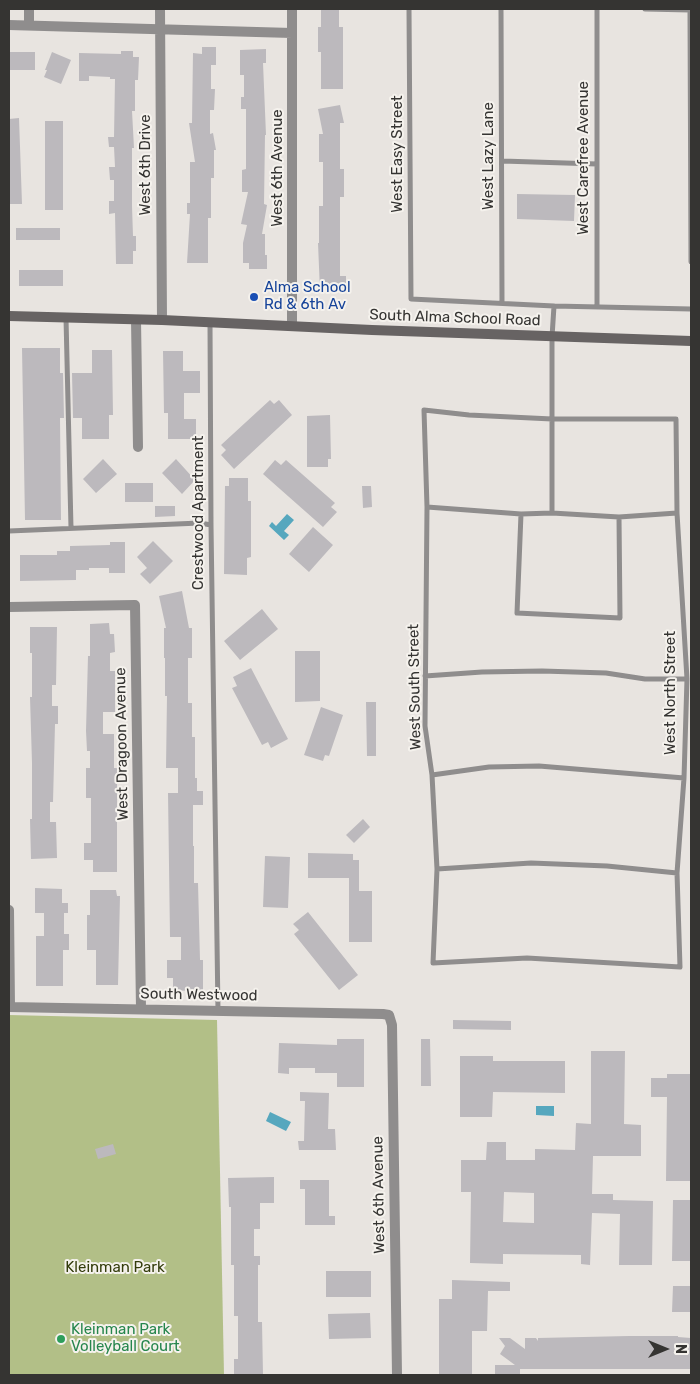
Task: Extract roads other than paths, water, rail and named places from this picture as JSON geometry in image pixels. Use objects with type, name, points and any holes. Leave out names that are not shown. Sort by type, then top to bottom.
[{"type":"main road","name":"South Alma School Road","points":[[9,316],[162,320],[552,337],[691,341]]},
{"type":"street","points":[[29,9],[29,26]]},
{"type":"street","name":"West 6th Drive","points":[[160,9],[162,320]]},
{"type":"street","name":"West 6th Avenue","points":[[292,9],[292,326]]},
{"type":"street","points":[[9,25],[292,33]]},
{"type":"street","points":[[136,320],[138,447]]},
{"type":"street","name":"West Dragoon Avenue","points":[[9,608],[135,605],[141,1009]]},
{"type":"street","points":[[9,910],[10,1007]]},
{"type":"street","name":"South Westwood","points":[[10,1007],[389,1015]]},
{"type":"street","name":"West 6th Avenue","points":[[389,1015],[392,1024],[397,1375]]},
{"type":"lane","name":"West Easy Street","points":[[409,9],[411,299],[502,303]]},
{"type":"lane","name":"West Lazy Lane","points":[[501,9],[502,303]]},
{"type":"lane","name":"West Carefree Avenue","points":[[597,9],[597,307]]},
{"type":"lane","points":[[645,9],[690,10],[691,262]]},
{"type":"lane","points":[[502,161],[597,164]]},
{"type":"lane","points":[[502,303],[691,309]]},
{"type":"lane","points":[[552,513],[552,337],[554,306]]},
{"type":"lane","points":[[66,318],[71,528]]},
{"type":"lane","name":"Crestwood Apartment","points":[[210,323],[218,1011]]},
{"type":"lane","name":"West South Street","points":[[552,419],[469,415],[424,410],[427,507],[425,726],[432,775],[437,869],[434,963],[527,958],[680,967]]},
{"type":"lane","name":"West North Street","points":[[552,419],[676,419],[677,513],[687,679],[684,778],[677,873],[680,967]]},
{"type":"lane","points":[[427,507],[521,514],[552,513],[619,517],[677,513]]},
{"type":"lane","points":[[521,514],[517,613],[620,618],[619,517]]},
{"type":"lane","points":[[9,530],[200,523],[211,525]]},
{"type":"lane","points":[[425,676],[482,672],[542,671],[606,674],[645,679],[687,679]]},
{"type":"lane","points":[[432,775],[489,767],[539,766],[684,778]]},
{"type":"lane","points":[[437,869],[531,863],[608,866],[677,873]]},
{"type":"water","points":[[287,514],[294,520],[284,531],[289,535],[284,540],[269,526],[272,522],[276,526]]},
{"type":"water","points":[[536,1106],[554,1106],[554,1116],[536,1115]]},
{"type":"water","points":[[270,1112],[291,1122],[286,1131],[266,1121]]},
{"type":"place","name":"Alma School Rd & 6th Av","points":[[254,297]]},
{"type":"place","name":"Kleinman Park Volleyball Court","points":[[61,1339]]},
{"type":"park label","name":"Kleinman Park","points":[[115,1268]]}]
